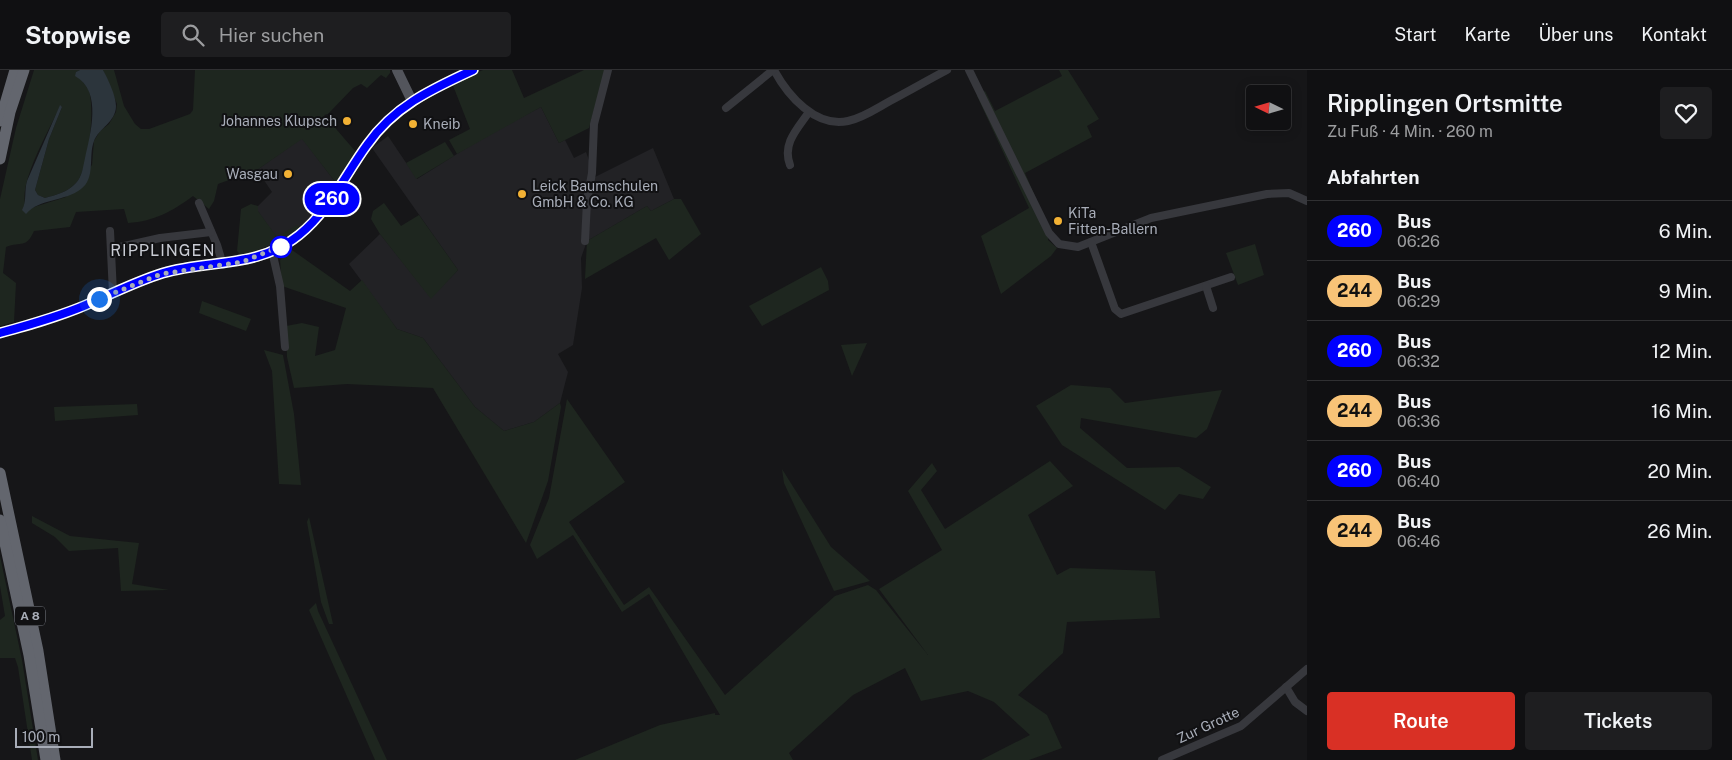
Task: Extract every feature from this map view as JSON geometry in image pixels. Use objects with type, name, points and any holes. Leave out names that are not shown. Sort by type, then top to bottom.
[{"type":"highway","points":[[0,121],[15,70]]},
{"type":"highway","points":[[0,159],[10,112],[24,70]]},
{"type":"highway","name":"A 8","points":[[0,473],[38,651],[55,760]]},
{"type":"highway","name":"A 8","points":[[0,520],[29,655],[46,760]]},
{"type":"main road","points":[[397,70],[412,100]]},
{"type":"main road","points":[[0,333],[68,312],[172,270],[242,262],[272,252],[310,226],[334,195],[375,134],[412,100],[474,70]]},
{"type":"street","points":[[585,241],[587,201],[593,166],[594,124],[608,70]]},
{"type":"street","points":[[726,108],[774,70],[786,88],[809,112],[831,122],[854,120],[947,70]]},
{"type":"street","points":[[970,70],[1048,233],[1063,246],[1078,247],[1151,218],[1267,194],[1289,192],[1307,201]]},
{"type":"street","points":[[790,165],[787,153],[789,143],[809,112]]},
{"type":"street","points":[[199,202],[222,265]]},
{"type":"street","points":[[110,231],[113,294]]},
{"type":"street","points":[[111,248],[160,238],[211,232]]},
{"type":"street","points":[[1091,242],[1115,309],[1121,314],[1231,277]]},
{"type":"street","points":[[272,252],[280,286],[285,347]]},
{"type":"street","points":[[1206,286],[1213,308]]},
{"type":"street","name":"Zur Grotte","points":[[1162,760],[1241,726],[1286,687],[1305,674]]},
{"type":"street","points":[[1286,687],[1295,702],[1307,712]]},
{"type":"shaded area","points":[[34,70],[80,70],[76,72],[89,91],[91,100],[91,125],[84,165],[81,176],[76,183],[62,193],[45,198],[38,195],[35,190],[49,139],[62,107],[60,106],[37,154],[27,181],[25,204],[31,208],[66,197],[92,165],[94,141],[100,131],[109,124],[116,112],[117,104],[103,70],[114,70],[124,106],[135,124],[141,129],[149,129],[190,114],[193,110],[195,70],[390,70],[390,73],[386,78],[381,75],[367,88],[361,84],[353,88],[328,114],[324,115],[356,152],[336,183],[302,139],[257,170],[218,184],[214,201],[209,209],[193,196],[162,215],[138,222],[128,223],[124,209],[76,212],[70,227],[34,231],[26,242],[6,247],[3,273],[16,283],[14,322],[0,326],[0,199],[16,128]]},
{"type":"shaded area","points":[[80,70],[103,70],[115,97],[115,112],[110,121],[96,136],[92,147],[89,179],[86,184],[74,193],[38,205],[26,214],[22,210],[27,181],[60,105],[62,107],[49,139],[35,190],[38,195],[45,198],[58,194],[73,186],[81,175],[91,126],[92,102],[84,83],[75,76],[76,72]]},
{"type":"shaded area","points":[[483,70],[512,70],[524,98],[584,70],[605,70],[589,128],[559,143],[541,107],[457,154],[449,140],[470,129],[452,83]]},
{"type":"shaded area","points":[[1059,70],[1068,70],[1099,119],[1087,126],[1092,137],[1025,173],[1050,231],[1048,240],[1057,248],[1051,256],[1001,294],[981,236],[1029,208],[977,96],[985,91],[995,111],[1062,76]]},
{"type":"shaded area","name":"Leick Baumschulen GmbH & Co. KG","points":[[541,107],[559,143],[565,140],[574,158],[586,152],[595,177],[653,148],[674,199],[651,211],[647,206],[587,241],[581,258],[582,288],[573,345],[558,354],[568,372],[560,403],[534,422],[504,431],[475,407],[423,338],[397,329],[349,264],[380,234],[431,298],[458,270],[372,148],[388,136],[417,179],[484,137]]},
{"type":"shaded area","points":[[302,138],[336,183],[318,211],[300,229],[297,226],[277,238],[257,210],[258,206],[272,192],[257,170]]},
{"type":"shaded area","points":[[445,142],[454,156],[416,179],[406,163]]},
{"type":"shaded area","points":[[674,199],[681,199],[701,234],[669,260],[656,238],[585,279],[587,241],[647,206],[651,211]]},
{"type":"shaded area","points":[[384,203],[401,226],[419,215],[458,270],[431,299],[380,234],[371,219],[373,211]]},
{"type":"shaded area","points":[[251,204],[258,206],[258,211],[277,237],[297,225],[300,229],[284,240],[242,256],[237,251],[241,209]]},
{"type":"shaded area","points":[[1255,244],[1264,275],[1238,285],[1226,253]]},
{"type":"shaded area","points":[[292,250],[350,291],[362,280],[397,329],[423,338],[475,407],[504,431],[534,422],[560,403],[561,407],[548,481],[526,543],[433,388],[347,384],[294,388],[287,357],[286,326],[302,323],[319,327],[315,356],[335,350],[346,308],[282,286],[280,260]]},
{"type":"shaded area","points":[[821,267],[828,281],[829,290],[762,326],[749,306]]},
{"type":"shaded area","points":[[202,301],[251,319],[246,331],[199,313]]},
{"type":"shaded area","points":[[867,343],[852,376],[841,345]]},
{"type":"shaded area","points":[[264,350],[283,355],[294,414],[301,485],[279,484],[272,371]]},
{"type":"shaded area","points":[[1071,385],[1110,388],[1125,403],[1222,390],[1207,429],[1196,438],[1081,418],[1080,428],[1127,468],[1179,467],[1211,487],[1203,499],[1179,494],[1165,510],[1062,445],[1036,406]]},
{"type":"shaded area","points":[[567,399],[625,482],[569,522],[624,605],[649,587],[725,695],[835,596],[868,585],[876,590],[928,655],[879,589],[942,550],[908,491],[932,463],[937,471],[921,490],[945,529],[1050,461],[1073,486],[1028,515],[1057,575],[1070,568],[1155,571],[1160,618],[1067,622],[1063,653],[1018,695],[1047,715],[1062,748],[1029,760],[981,760],[1030,735],[994,702],[968,691],[921,701],[905,668],[853,695],[789,753],[793,760],[575,760],[660,725],[715,713],[715,715],[720,715],[649,594],[622,612],[573,535],[537,559],[530,545],[549,498]]},
{"type":"shaded area","points":[[137,404],[138,415],[55,421],[54,407]]},
{"type":"shaded area","points":[[782,469],[831,547],[870,581],[834,591],[784,483]]},
{"type":"shaded area","points":[[32,516],[70,536],[139,543],[132,584],[169,590],[121,591],[118,548],[69,551],[55,537],[32,523]]},
{"type":"shaded area","points":[[309,517],[333,624],[329,624],[321,602],[307,522]]},
{"type":"shaded area","points":[[0,556],[22,660],[38,760],[32,760],[15,658],[0,658],[0,620],[5,616],[0,586]]},
{"type":"shaded area","points":[[316,603],[387,760],[375,760],[309,610]]},
{"type":"bus line","name":"260","points":[[0,333],[38,323],[172,270],[242,262],[272,252],[310,226],[324,210],[367,145],[390,118],[428,90],[473,70]]},
{"type":"place","name":"Johannes Klupsch","points":[[347,121]]},
{"type":"place","name":"Kneib","points":[[413,124]]},
{"type":"place","name":"Wasgau","points":[[288,174]]},
{"type":"place","name":"Leick Baumschulen GmbH & Co. KG","points":[[522,194]]},
{"type":"place","name":"KiTa Fitten-Ballern","points":[[1058,221]]},
{"type":"district","name":"RIPPLINGEN","points":[[163,250]]},
{"type":"route","points":[[99,299],[172,270],[242,262],[272,252],[284,245],[281,247]]}]
